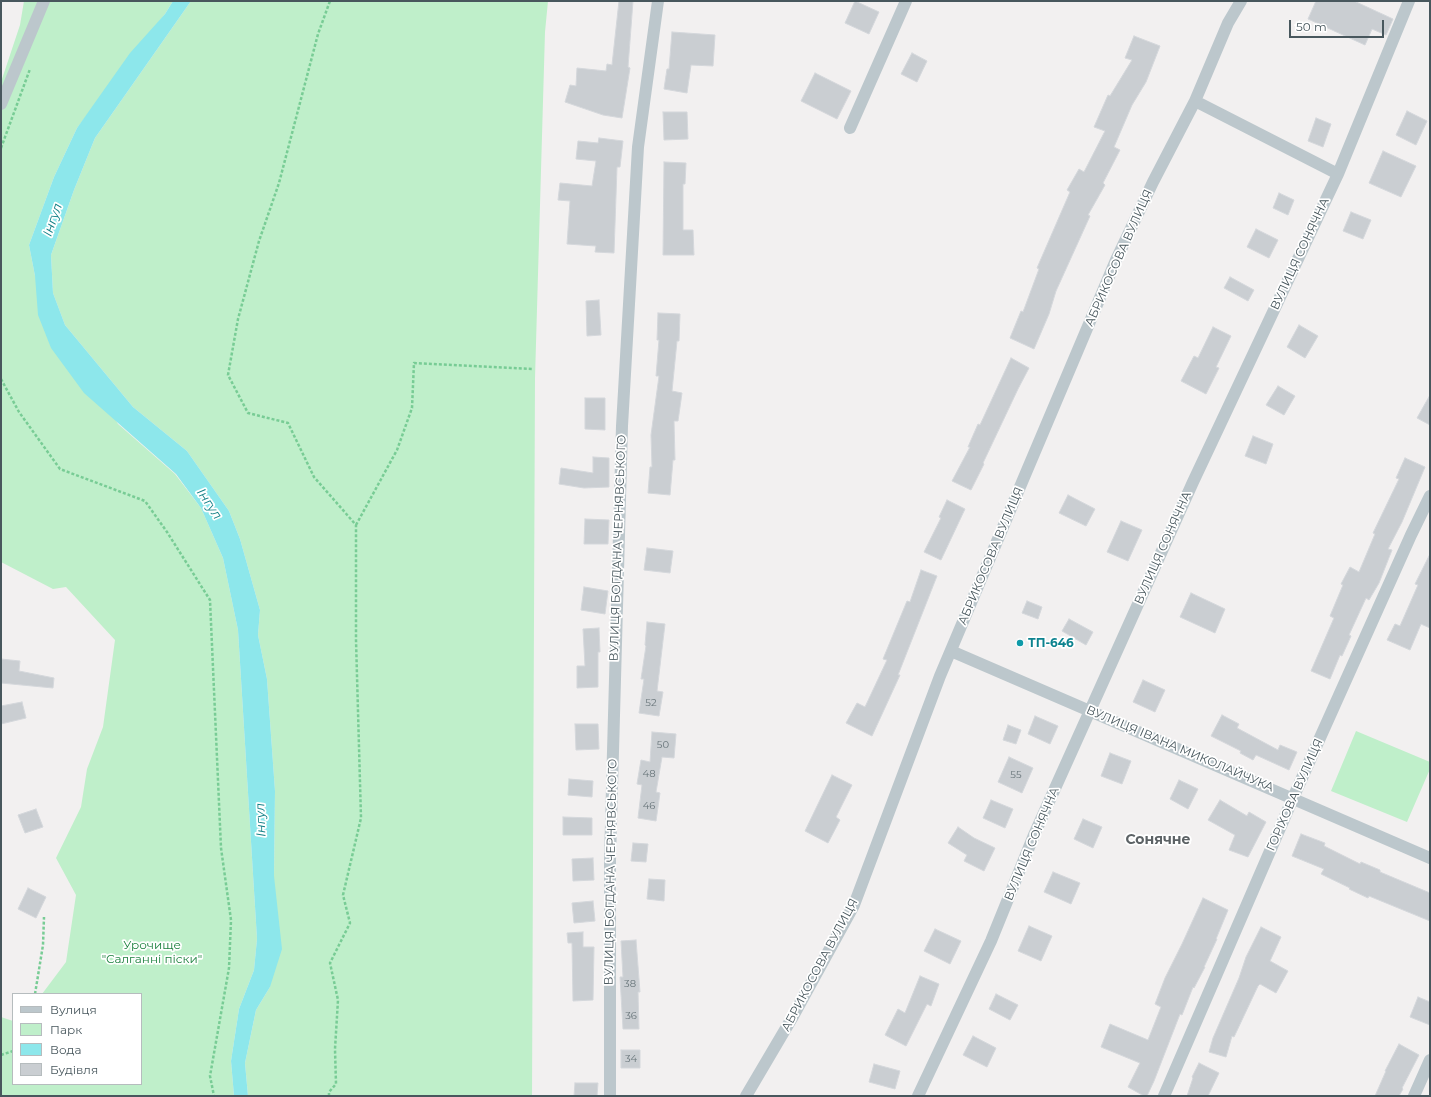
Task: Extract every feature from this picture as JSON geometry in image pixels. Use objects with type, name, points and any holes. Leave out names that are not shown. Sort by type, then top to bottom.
[{"type":"street","points":[[1,104],[44,1]]},
{"type":"street","name":"ВУЛИЦЯ БОГДАНА ЧЕРНЯВСЬКОГО","points":[[610,1096],[610,860],[622,426],[638,147],[658,1]]},
{"type":"street","points":[[850,128],[906,1]]},
{"type":"street","name":"АБРИКОСОВА ВУЛИЦЯ","points":[[746,1096],[792,1018],[854,906],[940,676],[1116,260],[1153,182],[1195,101],[1234,7],[1241,1]]},
{"type":"street","name":"ВУЛИЦЯ СОНЯЧНА","points":[[918,1096],[990,941],[1034,835],[1193,482],[1338,174],[1409,1]]},
{"type":"street","points":[[1195,101],[1338,174]]},
{"type":"street","name":"ГОРІХОВА ВУЛИЦЯ","points":[[1164,1096],[1293,798],[1430,496]]},
{"type":"street","name":"ВУЛИЦЯ ІВАНА МИКОЛАЙЧУКА","points":[[951,651],[1430,858]]},
{"type":"street","points":[[1414,1096],[1430,1060]]},
{"type":"path","points":[[330,1],[318,34],[278,184],[259,241],[238,319],[228,375],[248,413],[288,423],[314,477],[356,525]]},
{"type":"path","points":[[1,148],[30,68]]},
{"type":"path","points":[[329,1096],[336,1084],[335,1049],[338,1000],[330,963],[350,923],[344,895],[361,818],[356,640],[356,525],[397,450],[410,415],[412,408],[414,363],[532,369]]},
{"type":"path","points":[[1,379],[19,412],[60,469],[145,500],[210,600],[221,848],[231,920],[229,968],[210,1076],[214,1096]]},
{"type":"path","points":[[35,993],[43,945],[44,916]]},
{"type":"path","points":[[1,1055],[12,1051]]},
{"type":"green space","name":"Урочище \"Салганні піски\"","points":[[24,1],[173,1],[165,14],[77,128],[54,177],[29,245],[35,276],[118,424],[175,474],[201,508],[223,558],[238,630],[257,939],[254,970],[239,1009],[231,1061],[234,1096],[1,1096],[1,1017],[12,1021],[12,1085],[142,1085],[142,993],[43,993],[66,962],[76,895],[56,858],[81,807],[87,769],[103,727],[115,640],[66,587],[53,589],[1,562],[1,82],[20,25]]},
{"type":"green space","points":[[191,1],[548,1],[545,32],[535,378],[532,1096],[248,1096],[245,1063],[256,1010],[270,987],[274,876],[275,791],[267,679],[258,635],[260,610],[240,539],[229,511],[187,451],[133,407],[65,325],[53,293],[51,255],[74,190],[95,138]]},
{"type":"green space","points":[[1356,731],[1430,762],[1430,769],[1407,822],[1331,791]]},
{"type":"water","name":"Інгул","points":[[173,1],[191,1],[95,138],[74,190],[51,255],[53,293],[65,325],[133,407],[187,451],[229,511],[240,539],[260,610],[258,635],[267,679],[275,791],[274,876],[282,949],[270,987],[256,1010],[245,1063],[248,1096],[234,1096],[231,1061],[239,1009],[254,970],[257,939],[238,630],[223,558],[201,508],[176,474],[84,393],[51,348],[38,315],[35,276],[29,245],[54,177],[77,128],[130,53],[165,14]]},
{"type":"building","points":[[619,1],[633,1],[628,67],[630,68],[622,118],[603,115],[565,102],[570,85],[576,86],[577,68],[606,71],[607,64],[612,65]]},
{"type":"building","points":[[855,1],[879,12],[869,34],[845,23]]},
{"type":"building","points":[[1316,1],[1354,1],[1393,19],[1386,35],[1372,29],[1365,45],[1308,19]]},
{"type":"building","points":[[672,32],[715,35],[713,66],[691,65],[687,93],[664,89],[667,69],[669,69]]},
{"type":"building","points":[[1134,36],[1160,46],[1146,82],[1132,105],[1114,147],[1120,150],[1103,183],[1105,185],[1088,215],[1090,216],[1056,291],[1049,314],[1034,349],[1010,338],[1021,311],[1023,312],[1039,269],[1037,268],[1070,192],[1067,190],[1079,169],[1084,172],[1105,131],[1094,127],[1108,95],[1110,96],[1132,60],[1125,58]]},
{"type":"building","points":[[912,53],[927,61],[917,82],[901,74]]},
{"type":"building","points":[[815,73],[851,91],[837,119],[801,101]]},
{"type":"building","points":[[1407,111],[1427,121],[1416,145],[1396,135]]},
{"type":"building","points":[[663,112],[687,112],[688,139],[664,140]]},
{"type":"building","points":[[1316,118],[1331,124],[1323,147],[1308,141]]},
{"type":"building","points":[[599,138],[623,141],[620,167],[617,167],[614,253],[595,252],[596,246],[567,244],[570,201],[558,200],[560,183],[592,186],[596,161],[576,159],[578,141],[598,143]]},
{"type":"building","points":[[1383,151],[1416,166],[1401,197],[1369,183]]},
{"type":"building","points":[[664,162],[686,163],[685,184],[683,184],[683,230],[693,230],[694,255],[663,255]]},
{"type":"building","points":[[1279,193],[1294,200],[1288,215],[1273,208]]},
{"type":"building","points":[[1351,212],[1371,220],[1363,239],[1343,231]]},
{"type":"building","points":[[1256,229],[1278,240],[1269,258],[1247,247]]},
{"type":"building","points":[[1230,277],[1254,290],[1248,301],[1224,288]]},
{"type":"building","points":[[599,300],[601,335],[587,336],[586,301]]},
{"type":"building","points":[[658,313],[680,314],[679,341],[677,341],[672,391],[682,393],[678,421],[674,421],[675,460],[673,460],[670,495],[648,493],[650,467],[652,467],[651,435],[659,376],[656,376],[659,340],[657,340]]},
{"type":"building","points":[[1299,325],[1318,336],[1305,358],[1287,347]]},
{"type":"building","points":[[1213,327],[1231,336],[1216,367],[1219,368],[1206,394],[1181,381],[1194,356],[1198,358]]},
{"type":"building","points":[[1011,358],[1029,368],[971,490],[952,481],[970,447],[968,447],[978,424],[980,425]]},
{"type":"building","points":[[1278,386],[1295,396],[1284,415],[1266,405]]},
{"type":"building","points":[[1430,395],[1430,425],[1417,418]]},
{"type":"building","points":[[585,398],[605,398],[605,430],[585,429]]},
{"type":"building","points":[[1253,436],[1273,444],[1266,464],[1245,456]]},
{"type":"building","points":[[593,457],[609,458],[609,487],[584,488],[559,484],[561,468],[593,473]]},
{"type":"building","points":[[1405,458],[1425,467],[1402,522],[1388,549],[1392,550],[1379,583],[1369,600],[1366,598],[1349,635],[1351,636],[1342,656],[1340,655],[1330,679],[1311,671],[1334,618],[1330,616],[1343,585],[1341,584],[1350,567],[1359,572],[1375,534],[1373,533],[1399,479],[1396,478]]},
{"type":"building","points":[[1068,495],[1095,509],[1086,526],[1059,513]]},
{"type":"building","points":[[947,500],[965,509],[941,560],[924,552],[941,518],[939,517]]},
{"type":"building","points":[[585,519],[609,520],[608,544],[584,544]]},
{"type":"building","points":[[1121,521],[1142,530],[1128,561],[1107,552]]},
{"type":"building","points":[[647,548],[673,551],[670,573],[644,570]]},
{"type":"building","points":[[1430,554],[1430,628],[1421,624],[1410,650],[1387,640],[1395,624],[1400,626],[1418,585],[1415,584]]},
{"type":"building","points":[[921,570],[937,576],[898,675],[900,675],[872,736],[846,723],[857,703],[865,707],[887,660],[883,659],[907,601],[910,602]]},
{"type":"building","points":[[584,587],[608,591],[605,614],[581,610]]},
{"type":"building","points":[[1191,593],[1225,609],[1215,633],[1180,617]]},
{"type":"building","points":[[1027,601],[1042,607],[1038,619],[1022,613]]},
{"type":"building","points":[[1069,619],[1093,632],[1086,645],[1062,631]]},
{"type":"building","points":[[647,622],[665,624],[657,691],[663,692],[659,716],[639,713],[644,679],[641,679],[646,646]]},
{"type":"building","points":[[599,628],[600,652],[598,652],[598,687],[577,688],[577,666],[585,666],[583,629]]},
{"type":"building","points":[[1,659],[20,661],[19,671],[54,678],[53,688],[1,683]]},
{"type":"building","points":[[1143,680],[1165,690],[1155,712],[1133,702]]},
{"type":"building","points":[[22,702],[26,718],[1,724],[1,706]]},
{"type":"building","points":[[1222,715],[1239,724],[1237,728],[1278,750],[1280,745],[1297,752],[1289,770],[1256,755],[1253,760],[1240,753],[1241,751],[1211,736]]},
{"type":"building","points":[[1035,716],[1058,726],[1050,744],[1028,734]]},
{"type":"building","points":[[575,724],[598,724],[599,749],[576,750]]},
{"type":"building","points":[[1008,725],[1021,730],[1016,744],[1003,740]]},
{"type":"building","points":[[652,732],[676,734],[674,758],[662,757],[656,792],[660,793],[656,821],[638,818],[642,785],[637,784],[641,760],[650,762]]},
{"type":"building","points":[[1110,753],[1131,761],[1122,784],[1101,776]]},
{"type":"building","points":[[1009,757],[1033,768],[1022,793],[998,782]]},
{"type":"building","points":[[832,775],[852,785],[836,817],[840,820],[828,843],[805,831]]},
{"type":"building","points":[[569,779],[593,781],[592,797],[568,795]]},
{"type":"building","points":[[1179,780],[1198,789],[1188,809],[1170,799]]},
{"type":"building","points":[[991,800],[1013,809],[1005,828],[983,818]]},
{"type":"building","points":[[1220,800],[1247,816],[1249,812],[1266,822],[1248,857],[1229,850],[1235,835],[1208,820]]},
{"type":"building","points":[[36,809],[43,827],[25,833],[18,815]]},
{"type":"building","points":[[563,817],[592,818],[592,835],[563,835]]},
{"type":"building","points":[[1083,819],[1102,827],[1093,848],[1074,839]]},
{"type":"building","points":[[958,827],[974,838],[995,848],[984,871],[964,861],[967,855],[948,843]]},
{"type":"building","points":[[1301,834],[1325,843],[1324,846],[1360,864],[1361,862],[1380,870],[1380,872],[1430,893],[1430,921],[1369,896],[1368,898],[1321,874],[1324,869],[1292,856]]},
{"type":"building","points":[[633,843],[648,844],[646,862],[631,861]]},
{"type":"building","points":[[593,858],[594,880],[573,881],[572,859]]},
{"type":"building","points":[[1053,872],[1080,883],[1071,904],[1044,892]]},
{"type":"building","points":[[649,879],[665,880],[664,901],[647,899]]},
{"type":"building","points":[[28,888],[46,897],[36,918],[18,909]]},
{"type":"building","points":[[1203,898],[1228,910],[1205,967],[1194,988],[1193,987],[1182,1015],[1180,1014],[1154,1081],[1147,1096],[1144,1096],[1128,1087],[1140,1063],[1101,1047],[1110,1024],[1148,1040],[1161,1007],[1155,1004],[1165,978]]},
{"type":"building","points":[[593,901],[595,921],[574,923],[572,903]]},
{"type":"building","points":[[1029,926],[1052,936],[1041,961],[1018,951]]},
{"type":"building","points":[[1261,927],[1281,937],[1270,961],[1288,971],[1276,993],[1260,984],[1258,986],[1234,1037],[1232,1036],[1226,1057],[1209,1052],[1213,1038],[1239,978],[1246,957]]},
{"type":"building","points":[[935,929],[961,941],[950,964],[924,951]]},
{"type":"building","points":[[583,932],[583,947],[594,947],[593,1000],[573,1001],[572,943],[568,943],[567,933]]},
{"type":"building","points":[[636,940],[640,992],[638,992],[639,1029],[623,1029],[620,977],[623,977],[621,941]]},
{"type":"building","points":[[920,976],[939,984],[931,1006],[927,1004],[906,1046],[885,1035],[898,1009],[905,1013]]},
{"type":"building","points":[[996,994],[1018,1005],[1010,1020],[989,1009]]},
{"type":"building","points":[[1418,997],[1430,1002],[1430,1025],[1410,1017]]},
{"type":"building","points":[[973,1036],[996,1048],[987,1067],[963,1055]]},
{"type":"building","points":[[1399,1044],[1419,1055],[1399,1096],[1375,1096],[1385,1071]]},
{"type":"building","points":[[621,1050],[640,1050],[640,1068],[621,1068]]},
{"type":"building","points":[[1199,1063],[1219,1073],[1208,1096],[1187,1096],[1193,1078],[1192,1077]]},
{"type":"building","points":[[874,1064],[900,1071],[895,1089],[869,1082]]},
{"type":"building","points":[[575,1083],[598,1083],[597,1096],[574,1096]]},
{"type":"place","name":"ТП-646","points":[[1020,643]]},
{"type":"district","name":"Сонячне","points":[[1158,840]]}]
